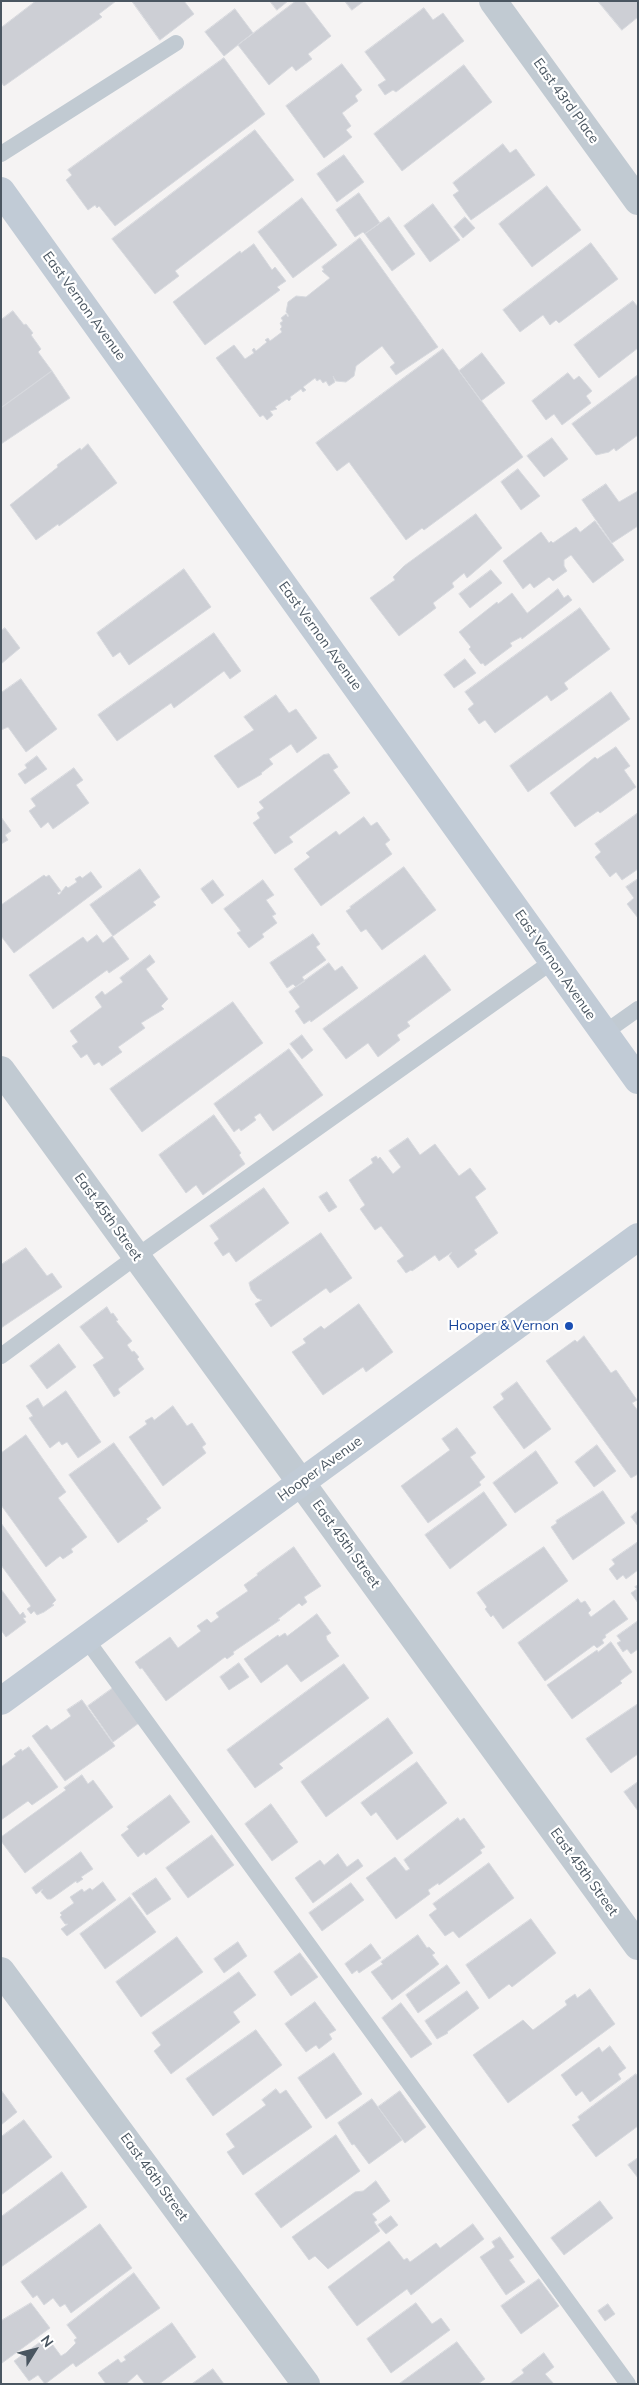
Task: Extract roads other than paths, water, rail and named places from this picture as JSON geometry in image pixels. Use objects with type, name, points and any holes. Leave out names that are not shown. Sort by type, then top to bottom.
[{"type":"main road","name":"East Vernon Avenue","points":[[1,191],[638,1080]]},
{"type":"main road","name":"Hooper Avenue","points":[[1,1701],[638,1236]]},
{"type":"street","name":"East 43rd Place","points":[[493,1],[638,201]]},
{"type":"street","name":"East 45th Street","points":[[1,1070],[638,1946]]},
{"type":"street","name":"East 46th Street","points":[[1,1971],[306,2384]]},
{"type":"lane","points":[[1,154],[176,43]]},
{"type":"lane","points":[[1,1356],[137,1256],[553,961]]},
{"type":"lane","points":[[604,1033],[638,1010]]},
{"type":"lane","points":[[86,1639],[628,2384]]},
{"type":"place","name":"Hooper & Vernon","points":[[569,1326]]}]
